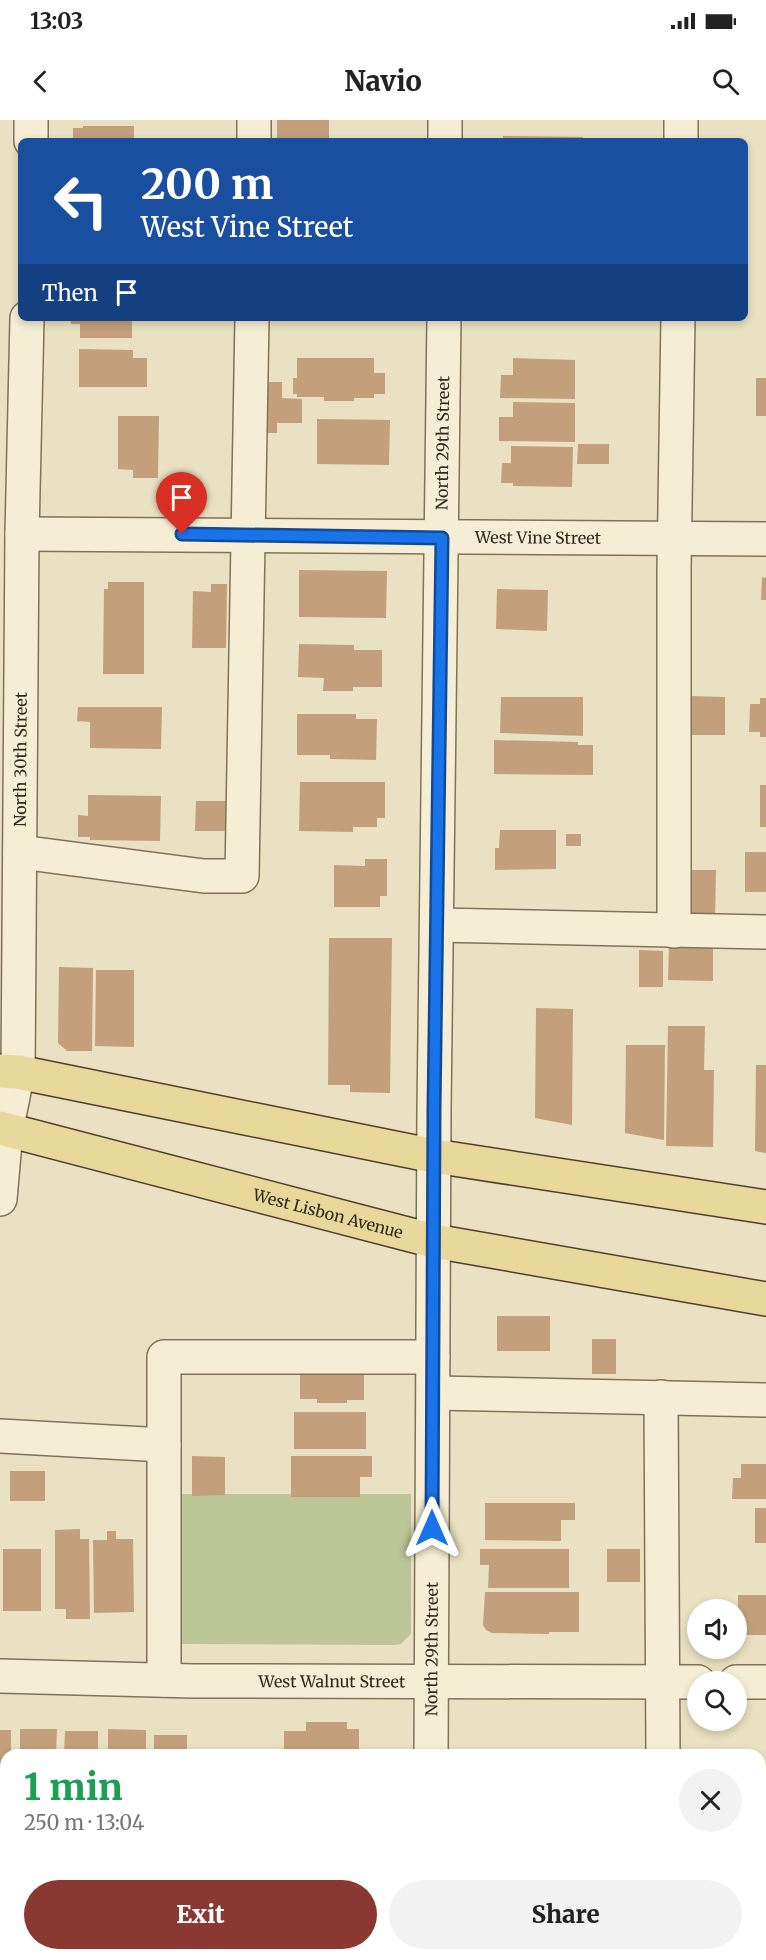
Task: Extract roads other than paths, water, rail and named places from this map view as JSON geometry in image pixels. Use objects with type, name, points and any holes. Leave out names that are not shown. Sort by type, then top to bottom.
[{"type":"main road","points":[[9,1071],[434,1156],[766,1207]]},
{"type":"main road","name":"West Lisbon Avenue","points":[[3,1130],[434,1241],[766,1299]]},
{"type":"street","points":[[31,120],[31,138]]},
{"type":"street","points":[[254,120],[254,138]]},
{"type":"street","points":[[445,120],[445,138]]},
{"type":"street","points":[[681,120],[681,138]]},
{"type":"street","name":"North 30th Street","points":[[0,1199],[20,852],[22,534],[27,321]]},
{"type":"street","points":[[20,852],[204,876],[242,876],[252,321]]},
{"type":"street","name":"North 29th Street","points":[[431,1749],[434,1156],[444,321]]},
{"type":"street","points":[[674,931],[678,321]]},
{"type":"street","name":"West Vine Street","points":[[22,534],[766,539]]},
{"type":"street","points":[[437,925],[766,932]]},
{"type":"street","points":[[164,1680],[164,1357],[433,1357]]},
{"type":"street","points":[[434,1393],[766,1400]]},
{"type":"street","points":[[661,1397],[663,1749]]},
{"type":"street","points":[[0,1436],[164,1444]]},
{"type":"street","name":"West Walnut Street","points":[[0,1676],[164,1680],[687,1682]]},
{"type":"street","points":[[747,1682],[766,1682]]}]
